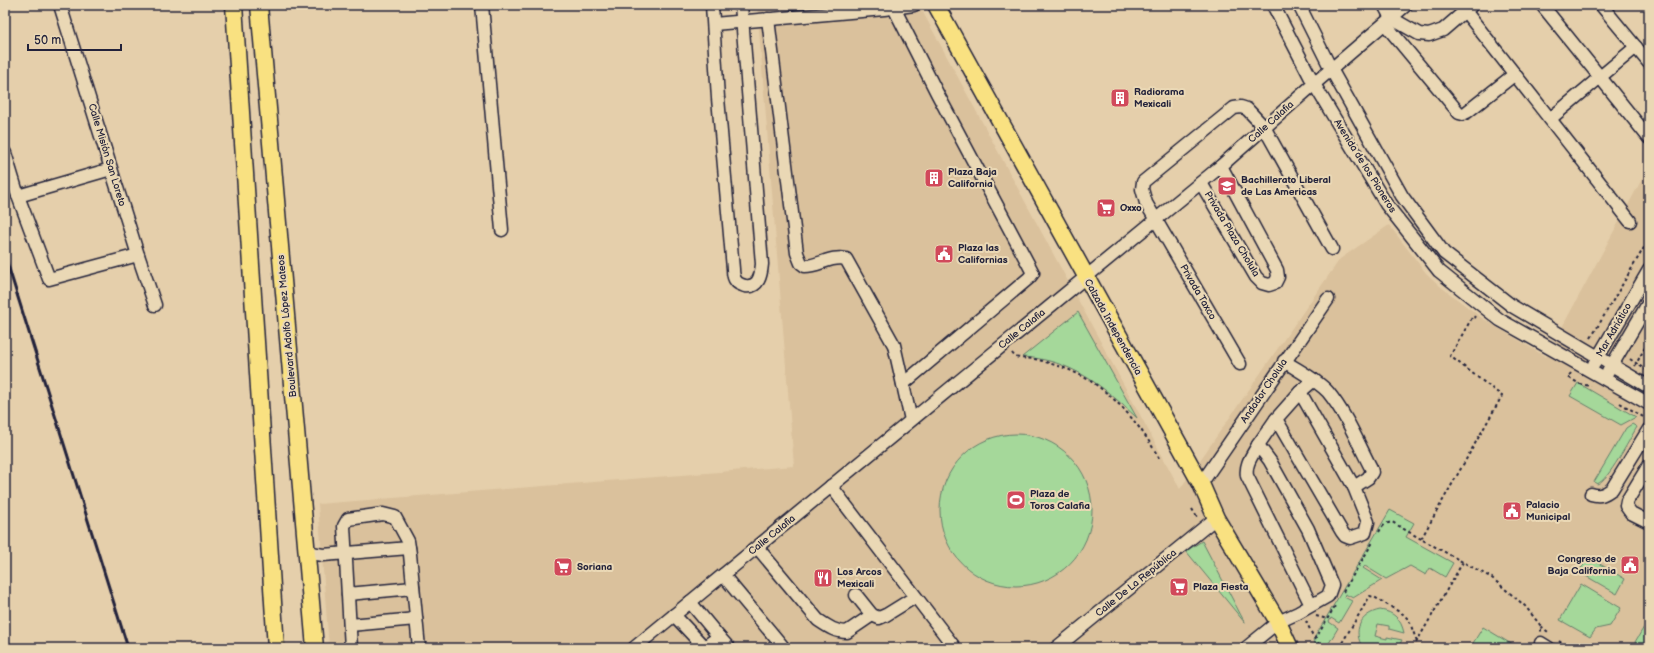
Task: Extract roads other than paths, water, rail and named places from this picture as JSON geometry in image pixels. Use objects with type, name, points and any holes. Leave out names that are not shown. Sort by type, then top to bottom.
[{"type":"main road","points":[[234,5],[276,648]]},
{"type":"main road","name":"Boulevard Adolfo López Mateos","points":[[259,5],[314,648]]},
{"type":"main road","name":"Calzada Independencia","points":[[936,5],[1085,278],[1201,484],[1216,518],[1278,622],[1290,648]]},
{"type":"street","name":"Calle Misión San Loreto","points":[[60,5],[138,255],[155,304]]},
{"type":"street","points":[[482,5],[502,230]]},
{"type":"street","points":[[712,5],[718,98],[733,269],[735,281],[739,284],[748,286],[757,282],[761,275],[762,264],[741,5]]},
{"type":"street","points":[[714,24],[914,5]]},
{"type":"street","name":"Avenida de los Pioneros","points":[[1273,5],[1314,84],[1386,204],[1439,271],[1500,320],[1649,404]]},
{"type":"street","name":"Avenida de los Pioneros","points":[[1299,5],[1331,69],[1402,196],[1444,253],[1512,306],[1649,387]]},
{"type":"street","points":[[1384,5],[1388,21],[1459,113],[1463,114],[1467,112],[1515,74]]},
{"type":"street","name":"Calle Calafia","points":[[634,648],[1201,183],[1406,5]]},
{"type":"street","points":[[1542,5],[1649,138]]},
{"type":"street","points":[[1602,5],[1649,63]]},
{"type":"street","points":[[894,8],[1032,273],[1029,278],[903,384]]},
{"type":"street","points":[[1388,21],[1419,34],[1429,35],[1443,30],[1469,8],[1515,74],[1630,221]]},
{"type":"street","points":[[768,19],[797,253],[801,263],[805,266],[811,266],[839,257],[846,259],[894,345],[911,420]]},
{"type":"street","points":[[1550,119],[1599,76],[1636,47]]},
{"type":"street","name":"Privada Taxco","points":[[1240,364],[1146,203],[1142,189],[1143,182],[1234,108],[1241,107],[1247,109],[1264,128]]},
{"type":"street","points":[[1264,128],[1332,249]]},
{"type":"street","points":[[5,153],[18,196],[49,279],[138,255]]},
{"type":"street","name":"Privada Plaza Cholula","points":[[1201,183],[1256,277],[1268,285],[1275,283],[1278,277],[1277,270],[1220,166]]},
{"type":"street","points":[[18,196],[111,168]]},
{"type":"street","name":"Mar Adriático","points":[[1591,370],[1649,270]]},
{"type":"street","name":"Andador Cholula","points":[[1201,484],[1328,299]]},
{"type":"street","name":"Mar Adriático","points":[[1604,378],[1649,302]]},
{"type":"street","points":[[1284,361],[1314,380],[1327,392],[1344,417],[1371,468],[1371,475],[1354,487]]},
{"type":"street","points":[[1312,611],[1246,476],[1245,468],[1276,419],[1300,392],[1314,380]]},
{"type":"street","points":[[1276,419],[1345,536],[1350,538],[1365,533],[1368,522],[1354,487],[1300,392]]},
{"type":"street","points":[[1591,494],[1598,496],[1604,495],[1612,489],[1649,429]]},
{"type":"street","points":[[1246,648],[1278,622],[1312,611],[1328,596],[1332,585],[1308,529],[1270,461],[1258,446]]},
{"type":"street","points":[[1649,464],[1627,501],[1626,506],[1631,513],[1649,522]]},
{"type":"street","points":[[831,486],[955,648]]},
{"type":"street","points":[[351,648],[343,528],[348,519],[383,514],[395,517],[408,541],[419,648]]},
{"type":"street","name":"Calle De La República","points":[[1056,648],[1216,518]]},
{"type":"street","points":[[757,547],[818,620],[828,627],[847,632],[872,615]]},
{"type":"street","points":[[306,552],[323,555],[409,548]]},
{"type":"street","points":[[723,575],[784,648]]},
{"type":"street","points":[[348,594],[413,588]]},
{"type":"street","points":[[856,595],[872,615],[879,618],[883,618],[915,597]]},
{"type":"street","points":[[690,602],[729,648]]},
{"type":"street","points":[[674,615],[704,648],[719,637]]},
{"type":"street","points":[[350,625],[416,618]]},
{"type":"railway","points":[[5,256],[128,648]]},
{"type":"place","name":"Radiorama Mexicali","points":[[1120,98]]},
{"type":"place","name":"Plaza Baja California","points":[[934,178]]},
{"type":"place","name":"Bachillerato Liberal de Las Americas","points":[[1227,186]]},
{"type":"place","name":"Oxxo","points":[[1106,208]]},
{"type":"place","name":"Plaza las Californias","points":[[944,254]]},
{"type":"place","name":"Plaza de Toros Calafia","points":[[1016,500]]},
{"type":"place","name":"Palacio Municipal","points":[[1512,511]]},
{"type":"place","name":"Congreso de Baja California","points":[[1630,565]]},
{"type":"place","name":"Soriana","points":[[563,567]]},
{"type":"place","name":"Los Arcos Mexicali","points":[[823,578]]},
{"type":"place","name":"Plaza Fiesta","points":[[1179,587]]}]
